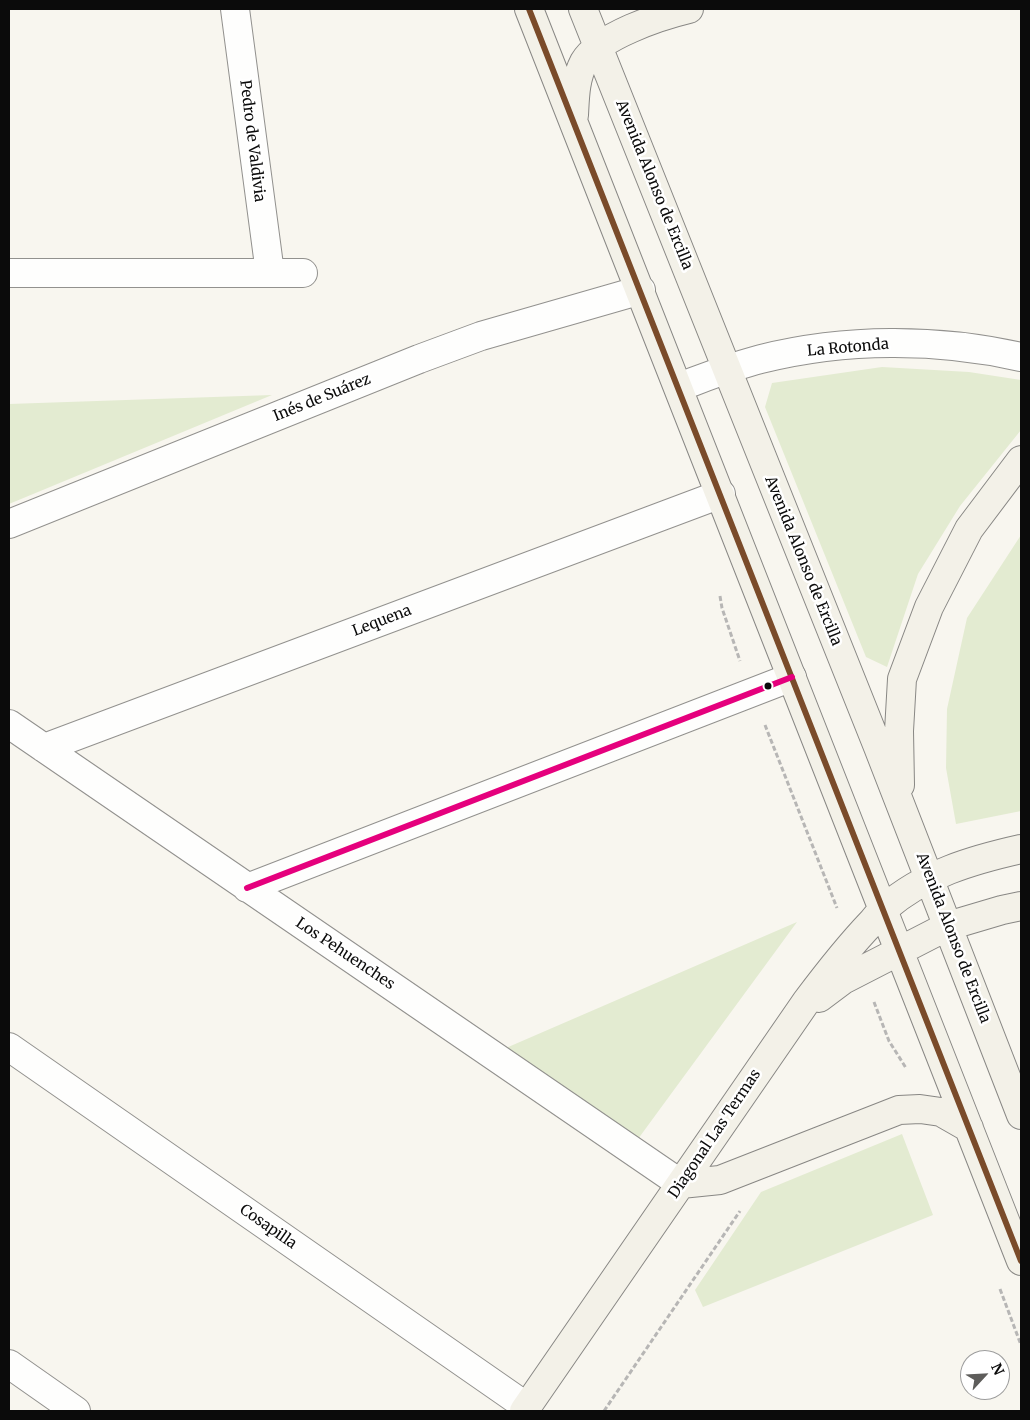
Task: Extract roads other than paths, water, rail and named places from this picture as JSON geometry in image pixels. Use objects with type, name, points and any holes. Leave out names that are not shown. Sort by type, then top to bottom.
[{"type":"main road","points":[[529,9],[1021,1261]]},
{"type":"main road","name":"Avenida Alonso de Ercilla","points":[[583,9],[930,878],[1021,1115]]},
{"type":"main road","points":[[574,120],[576,83],[585,62],[598,47],[629,29],[670,13],[688,9]]},
{"type":"main road","points":[[900,804],[899,731],[902,679],[929,607],[969,529],[1021,460]]},
{"type":"main road","name":"Diagonal Las Termas","points":[[526,1409],[797,1014],[842,954],[883,909],[908,890],[930,878],[982,858],[1021,849]]},
{"type":"main road","points":[[797,1014],[843,980],[948,926],[1021,906]]},
{"type":"main road","points":[[681,1184],[720,1180],[899,1110],[920,1109],[941,1112],[969,1128]]},
{"type":"street","name":"Pedro de Valdivia","points":[[235,9],[270,273]]},
{"type":"street","points":[[9,273],[303,273]]},
{"type":"street","name":"Inés de Suárez","points":[[9,524],[463,342],[536,319],[641,290]]},
{"type":"street","name":"La Rotonda","points":[[679,387],[727,369],[762,359],[810,350],[859,345],[908,343],[961,347],[1021,357]]},
{"type":"street","name":"Lequena","points":[[44,748],[721,494]]},
{"type":"street","points":[[247,888],[792,677]]},
{"type":"street","name":"Los Pehuenches","points":[[9,724],[681,1184]]},
{"type":"street","name":"Cosapilla","points":[[9,1047],[526,1409]]},
{"type":"street","points":[[9,1364],[76,1411]]}]
